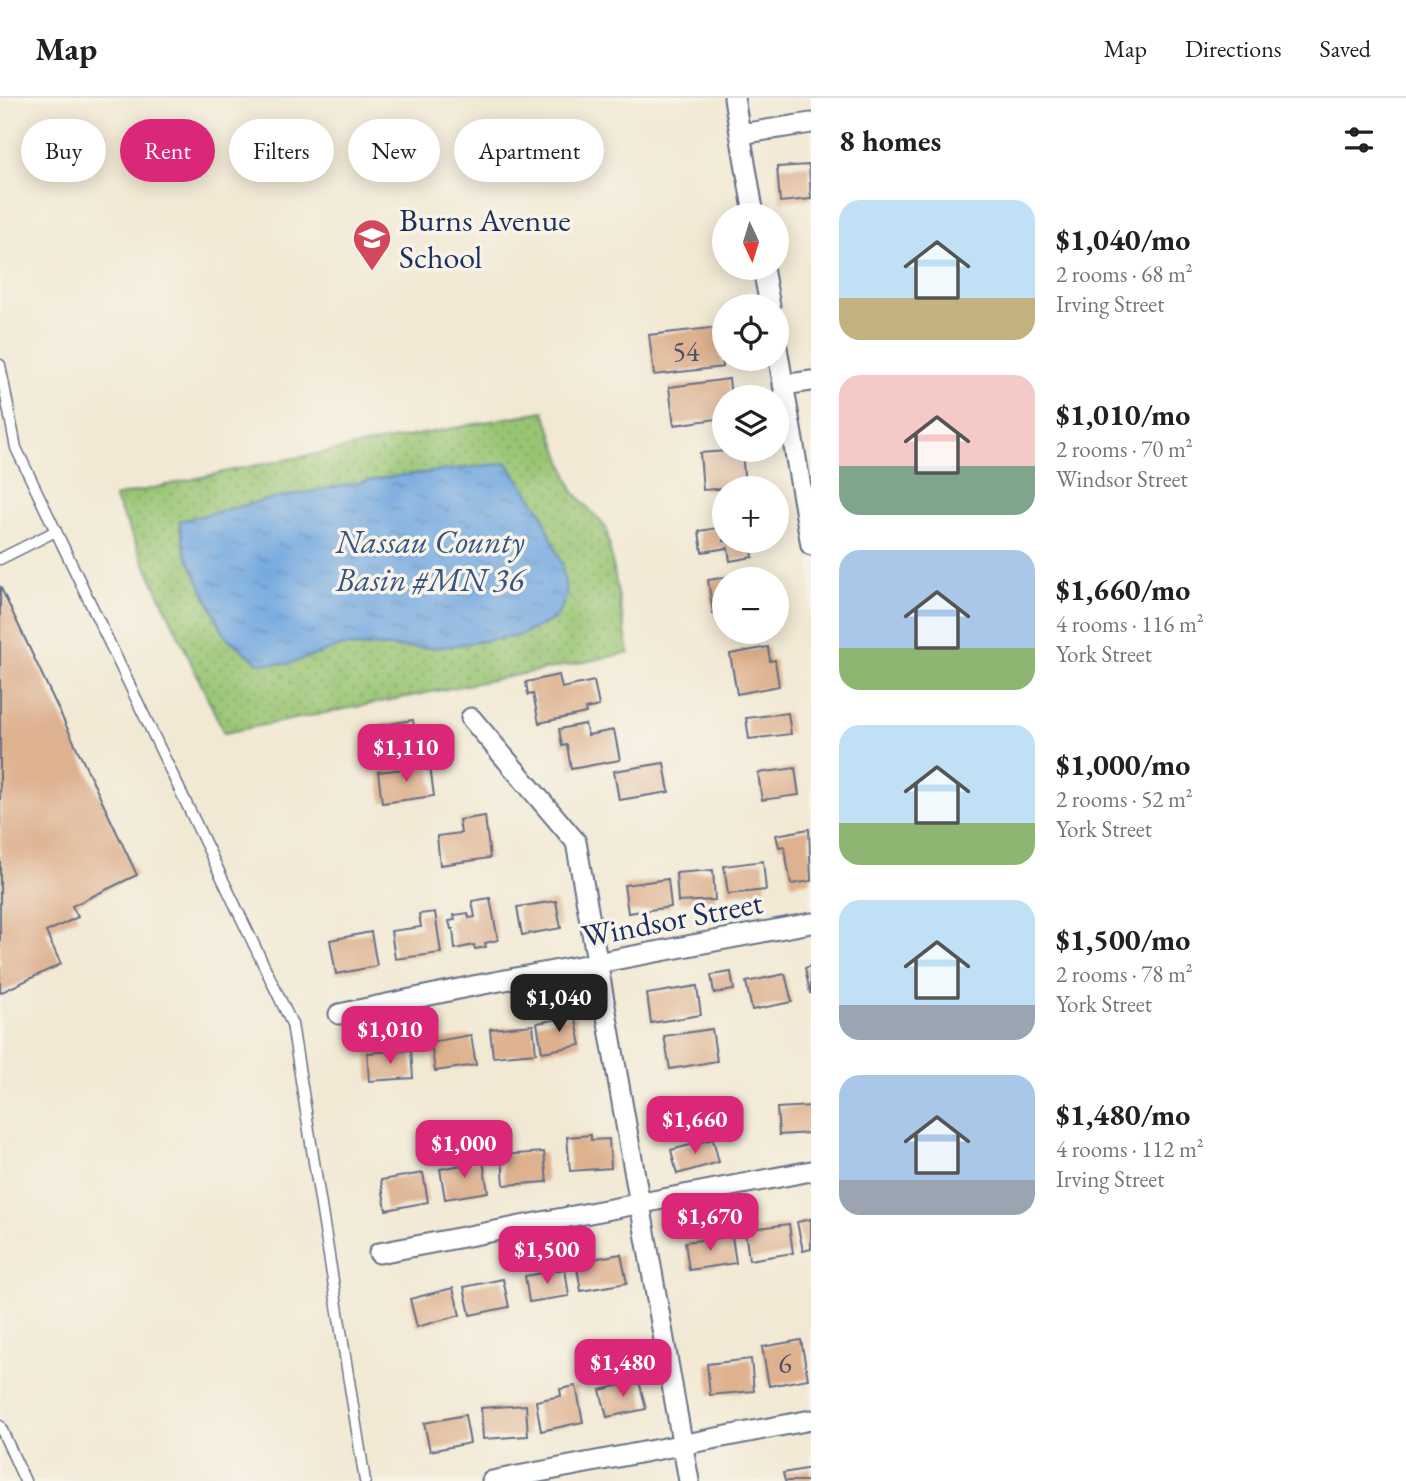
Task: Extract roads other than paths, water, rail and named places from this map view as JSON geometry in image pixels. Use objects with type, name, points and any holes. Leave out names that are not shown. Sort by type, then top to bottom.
[{"type":"street","points":[[734,98],[752,203]]},
{"type":"street","points":[[740,134],[811,123]]},
{"type":"street","points":[[781,371],[783,385],[811,381]]},
{"type":"street","points":[[789,419],[811,545]]},
{"type":"street","points":[[471,718],[576,842],[689,1481]]},
{"type":"street","name":"Windsor Street","points":[[339,1014],[811,923]]},
{"type":"street","points":[[379,1253],[811,1171]]},
{"type":"street","points":[[492,1481],[811,1420]]},
{"type":"lane","points":[[0,365],[16,448],[292,1024],[365,1481]]},
{"type":"lane","points":[[0,559],[56,531]]},
{"type":"lane","points":[[0,1426],[26,1481]]},
{"type":"water","name":"Nassau County Basin #MN 36","points":[[507,463],[541,511],[562,565],[567,595],[556,618],[519,636],[435,648],[342,646],[288,664],[259,663],[225,636],[186,554],[179,521],[266,500],[388,477]]},
{"type":"place","name":"Burns Avenue School","points":[[372,272]]}]
